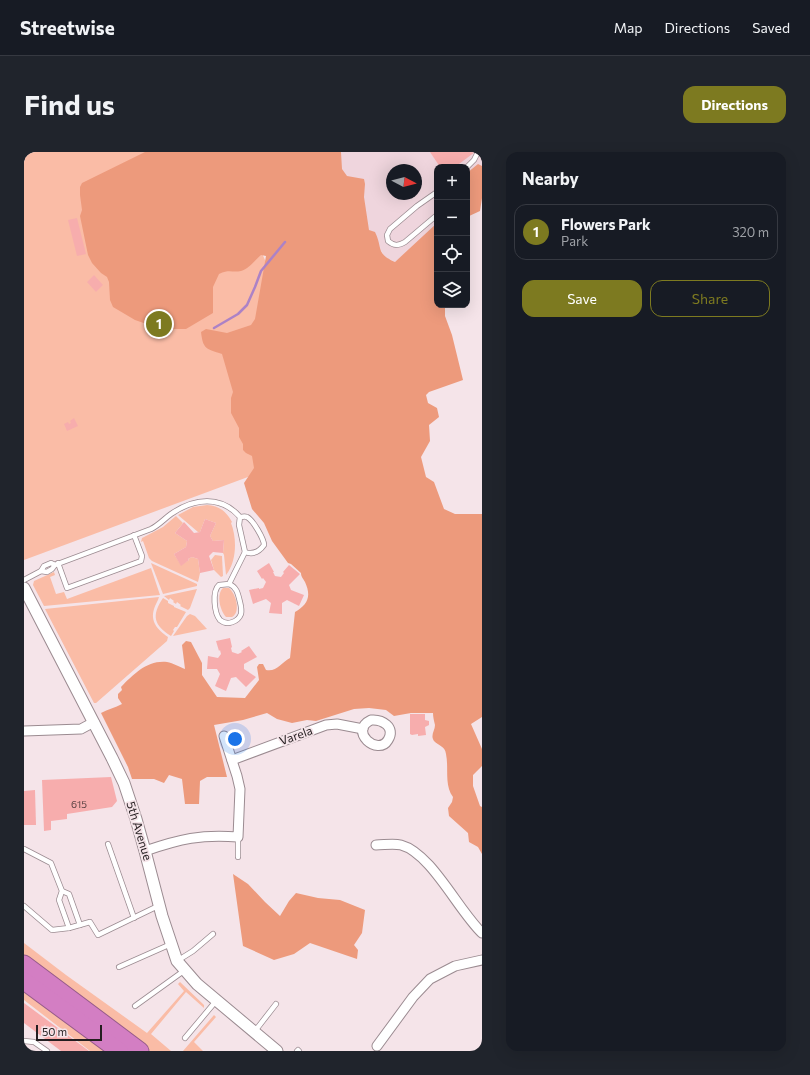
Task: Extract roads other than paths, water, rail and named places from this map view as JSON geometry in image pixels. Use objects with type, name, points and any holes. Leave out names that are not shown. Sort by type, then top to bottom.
[{"type":"highway","points":[[24,964],[140,1051]]},
{"type":"highway","points":[[24,981],[119,1051]]},
{"type":"street","name":"5th Avenue","points":[[25,593],[94,722],[124,783],[146,850],[159,906],[177,961],[192,980],[277,1051]]},
{"type":"street","points":[[24,731],[81,729],[94,722]]},
{"type":"street","name":"Varela","points":[[232,760],[326,725],[337,724],[363,729]]},
{"type":"street","points":[[146,850],[178,840],[196,837],[238,837],[240,789],[224,736]]},
{"type":"street","points":[[376,845],[401,846],[408,848],[418,855],[431,866],[460,907],[482,933]]},
{"type":"street","points":[[377,1046],[413,997],[430,979],[455,966],[482,960]]},
{"type":"lane","points":[[470,164],[478,152]]},
{"type":"lane","points":[[434,194],[417,206],[390,229],[387,235],[388,241],[393,245],[400,246],[434,218]]},
{"type":"lane","points":[[24,580],[41,570],[46,572],[52,569],[56,564],[156,526],[175,512],[198,502],[205,501],[218,502],[231,508],[240,517],[246,517],[250,520],[264,540],[264,545],[257,552],[245,552]]},
{"type":"lane","points":[[229,584],[245,552],[239,525],[240,517]]},
{"type":"lane","points":[[56,564],[67,588],[141,561],[142,556],[134,535]]},
{"type":"lane","points":[[221,584],[229,584],[237,591],[241,609],[238,619],[229,623],[222,621],[219,618],[214,592],[221,584]]},
{"type":"lane","points":[[238,837],[238,857]]},
{"type":"lane","points":[[108,844],[134,918]]},
{"type":"lane","points":[[24,849],[51,863],[62,891],[59,900],[69,928]]},
{"type":"lane","points":[[62,891],[69,894],[80,925]]},
{"type":"lane","points":[[24,906],[52,930],[69,928],[90,922],[98,935],[159,906]]},
{"type":"lane","points":[[177,961],[193,951],[213,934]]},
{"type":"lane","points":[[119,967],[171,944]]},
{"type":"lane","points":[[135,1006],[185,970]]},
{"type":"lane","points":[[185,1038],[216,1001]]},
{"type":"lane","points":[[254,1032],[276,1004]]},
{"type":"lane","points":[[24,1041],[34,1042],[47,1051]]},
{"type":"waterway","points":[[214,328],[238,314],[247,305],[261,271],[285,242]]},
{"type":"place","name":"Flowers Park","points":[[159,324]]}]
